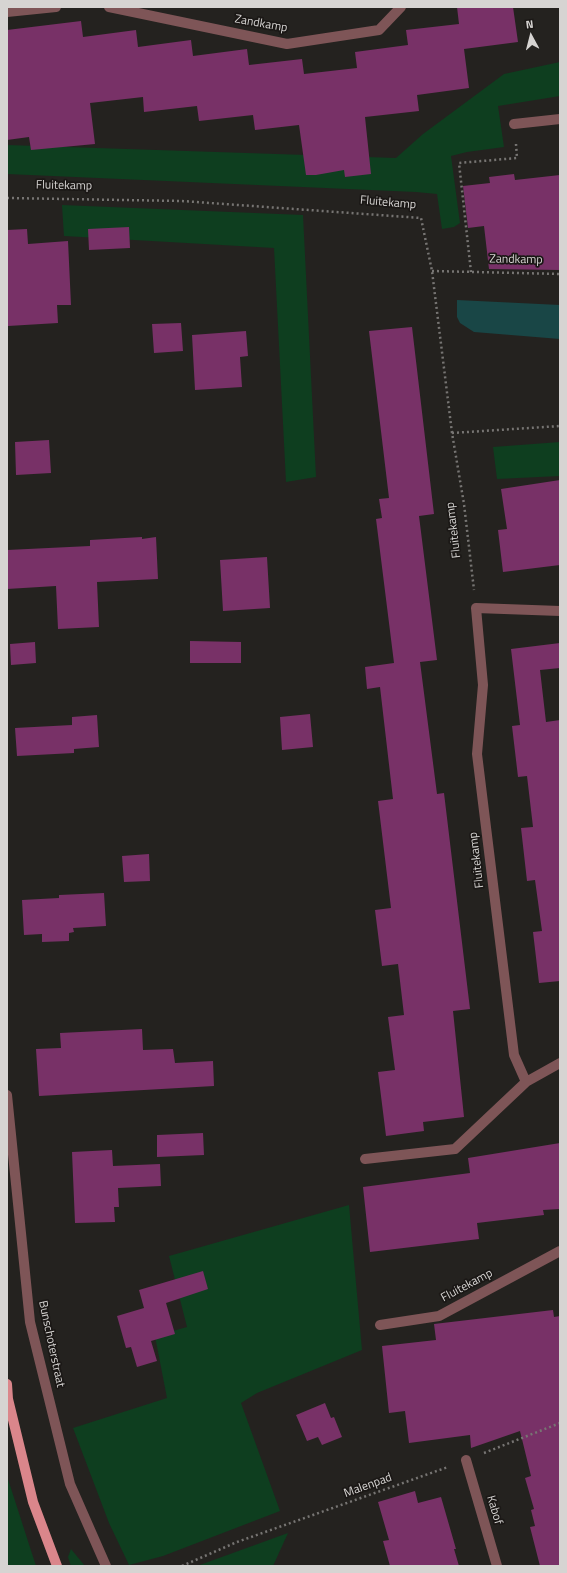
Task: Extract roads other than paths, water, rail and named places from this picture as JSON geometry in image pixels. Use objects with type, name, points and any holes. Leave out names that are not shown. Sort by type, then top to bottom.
[{"type":"main road","points":[[7,1384],[8,1399],[33,1502],[57,1566]]},
{"type":"street","points":[[7,12],[56,7]]},
{"type":"street","name":"Zandkamp","points":[[109,7],[287,44],[379,30],[401,7]]},
{"type":"street","points":[[514,124],[560,119]]},
{"type":"street","name":"Fluitekamp","points":[[526,1082],[514,1055],[477,754],[483,685],[476,608],[560,611]]},
{"type":"street","points":[[365,1159],[455,1149],[526,1082],[560,1063]]},
{"type":"street","name":"Bunschoterstraat","points":[[7,1095],[30,1322],[70,1484],[106,1566]]},
{"type":"street","name":"Fluitekamp","points":[[380,1325],[439,1316],[560,1251]]},
{"type":"street","name":"Kabof","points":[[466,1460],[497,1566]]},
{"type":"water","points":[[457,300],[560,305],[560,339],[474,332],[460,323],[457,317]]}]
